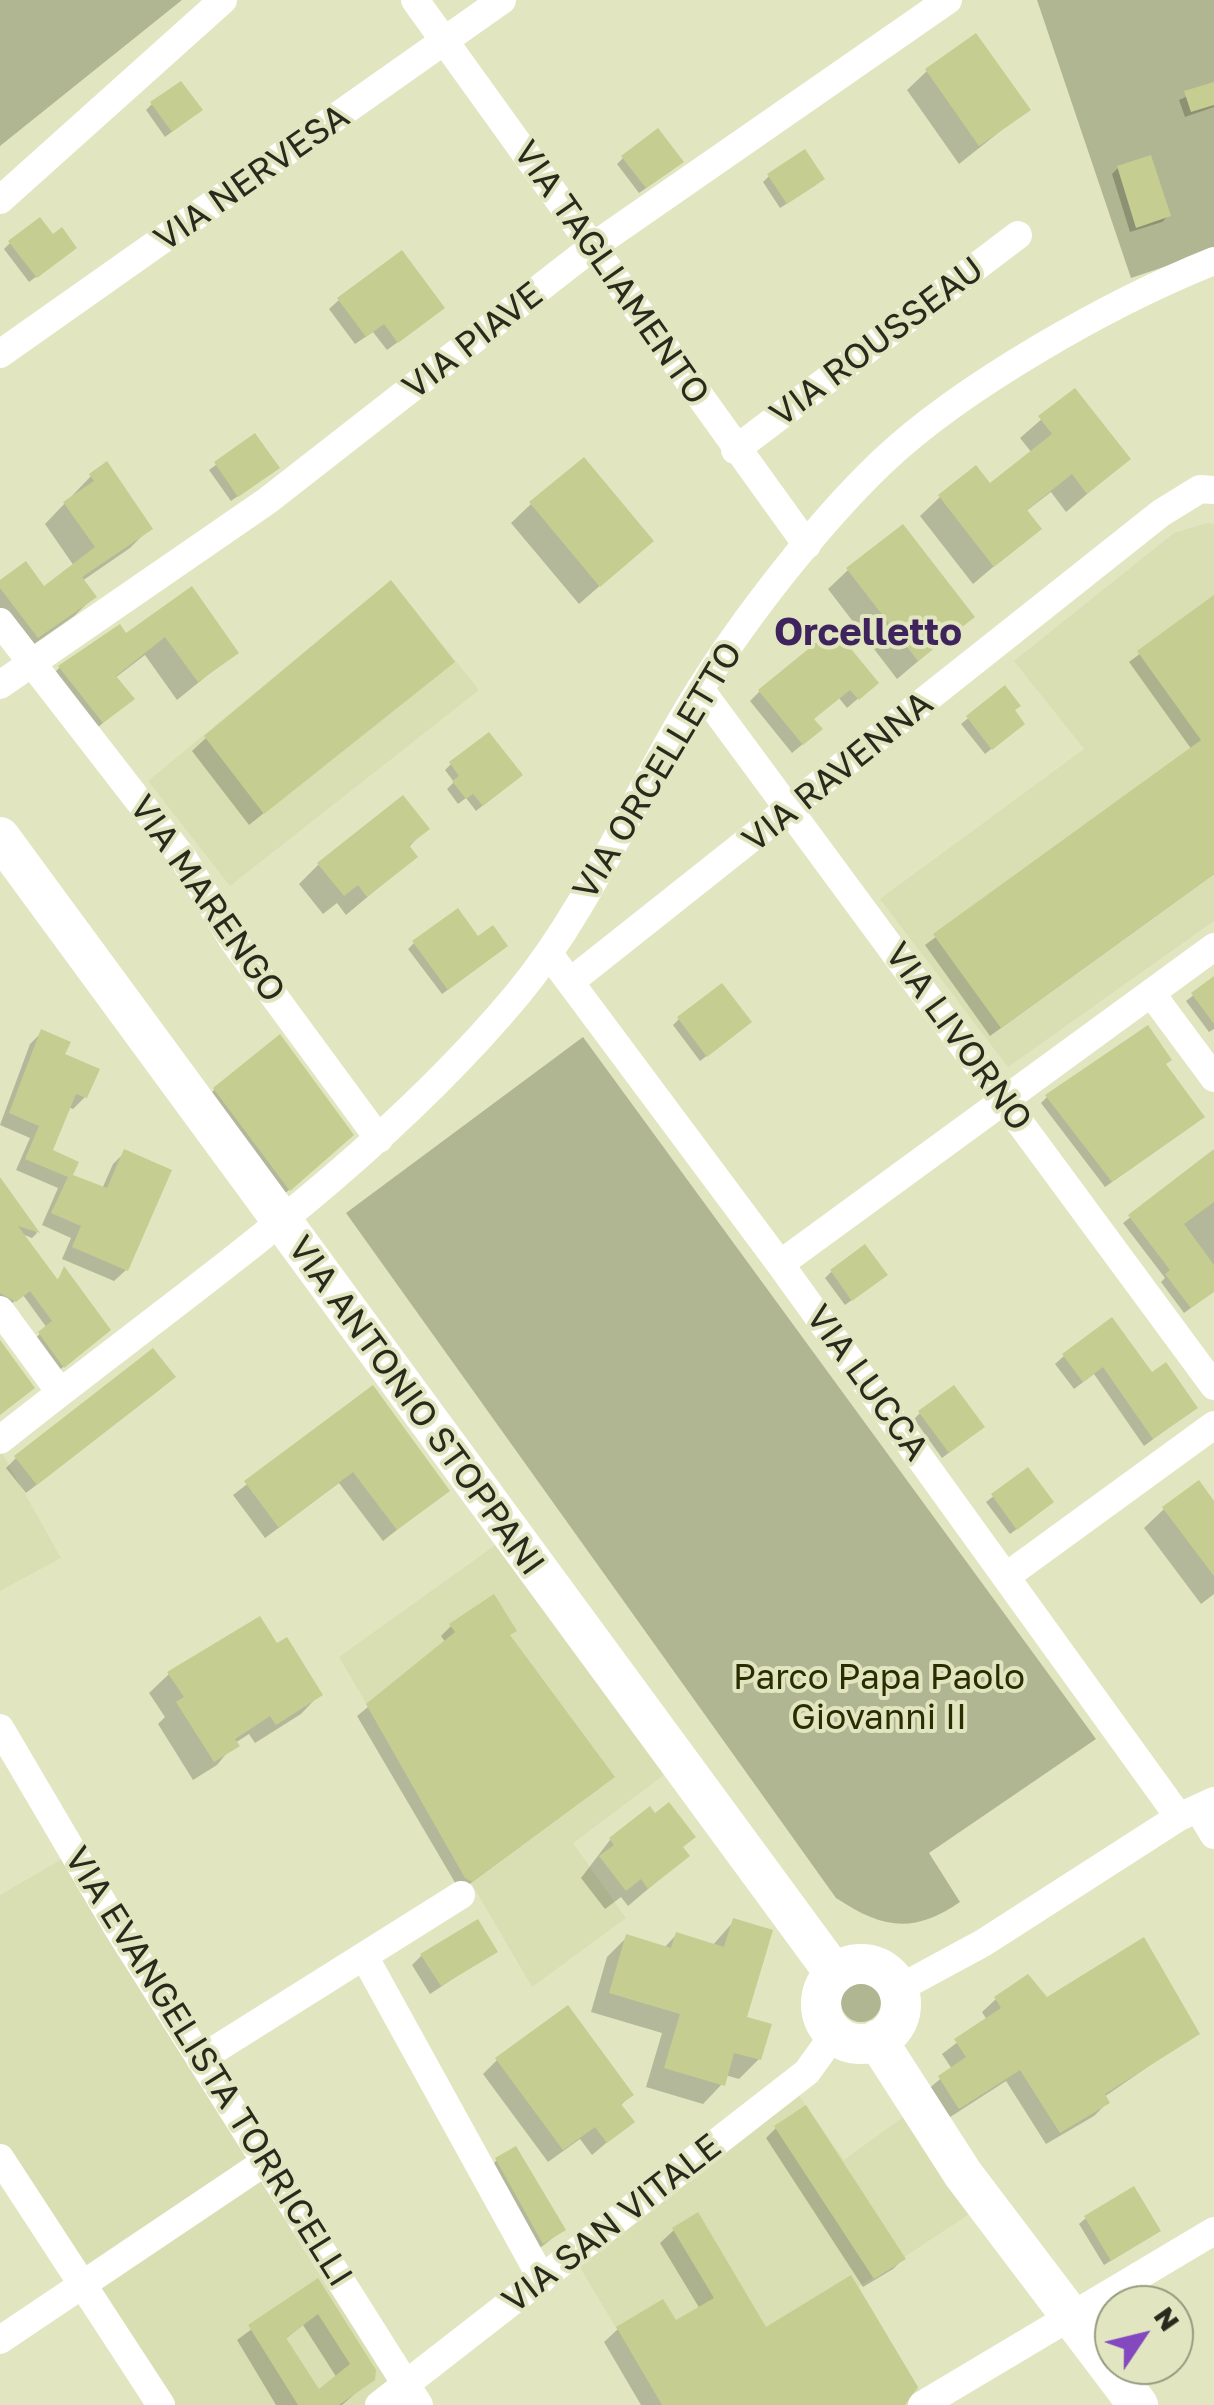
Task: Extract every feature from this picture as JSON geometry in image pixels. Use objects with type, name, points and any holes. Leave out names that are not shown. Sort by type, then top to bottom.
[{"type":"street","points":[[0,200],[223,0]]},
{"type":"street","name":"VIA TAGLIAMENTO","points":[[415,0],[596,245],[736,450],[808,545]]},
{"type":"street","name":"VIA NERVESA","points":[[0,354],[502,0]]},
{"type":"street","name":"VIA PIAVE","points":[[0,685],[267,501],[596,245],[948,0]]},
{"type":"street","name":"VIA ROUSSEAU","points":[[736,450],[1018,234]]},
{"type":"street","name":"VIA ORCELLETTO","points":[[0,1440],[379,1138],[465,1054],[548,954],[700,689],[842,501],[932,420],[1099,315],[1214,261]]},
{"type":"street","name":"VIA RAVENNA","points":[[570,982],[1160,513],[1207,489]]},
{"type":"street","name":"VIA MARENGO","points":[[0,622],[183,858],[232,939],[379,1138]]},
{"type":"street","name":"VIA LIVORNO","points":[[700,689],[1214,1386]]},
{"type":"street","name":"VIA ANTONIO STOPPANI","points":[[0,837],[834,1974]]},
{"type":"street","points":[[780,1264],[1214,947]]},
{"type":"street","name":"VIA LUCCA","points":[[548,954],[1008,1575],[1214,1835]]},
{"type":"street","points":[[1152,993],[1214,1078]]},
{"type":"street","points":[[0,1310],[60,1392]]},
{"type":"street","points":[[1008,1575],[1214,1425]]},
{"type":"street","name":"VIA EVANGELISTA TORRICELLI","points":[[0,1728],[200,2059],[412,2394]]},
{"type":"street","points":[[898,1989],[983,1943],[1197,1809]]},
{"type":"street","points":[[200,2059],[461,1894]]},
{"type":"street","points":[[364,1956],[542,2279]]},
{"type":"street","points":[[870,1964],[892,1978],[898,1989],[897,2021],[877,2040],[861,2044],[835,2033],[822,2007],[822,1995],[834,1974],[845,1967],[870,1964]]},
{"type":"street","name":"VIA SAN VITALE","points":[[379,2405],[412,2394],[542,2279],[807,2072],[835,2033]]},
{"type":"street","points":[[877,2040],[963,2174],[1138,2405]]},
{"type":"street","points":[[0,2158],[161,2405]]},
{"type":"street","points":[[0,2340],[265,2162]]},
{"type":"street","points":[[922,2405],[1214,2230]]},
{"type":"shaded area","points":[[1214,524],[1214,921],[1008,1067],[880,899],[1084,749],[1014,661],[1174,533]]},
{"type":"shaded area","points":[[391,580],[479,690],[230,886],[148,781]]},
{"type":"shaded area","points":[[0,1452],[61,1558],[0,1591]]},
{"type":"shaded area","points":[[508,1536],[677,1765],[573,1843],[626,1918],[532,1987],[339,1657]]},
{"type":"shaded area","points":[[69,1855],[403,2383],[375,2405],[163,2405],[0,2154],[0,1895]]},
{"type":"shaded area","points":[[793,2087],[844,2160],[917,2107],[983,2205],[859,2287],[925,2399],[914,2405],[662,2405],[575,2259]]},
{"type":"green space","points":[[0,0],[182,0],[0,146]]},
{"type":"green space","points":[[1037,0],[1214,0],[1214,250],[1131,278]]},
{"type":"green space","name":"Parco Papa Paolo Giovanni II","points":[[583,1037],[1096,1739],[929,1853],[960,1902],[927,1919],[898,1924],[883,1921],[836,1898],[346,1213]]},
{"type":"green space","points":[[861,1982],[875,1988],[881,2002],[875,2016],[861,2022],[847,2016],[841,2002],[847,1988]]},
{"type":"building","points":[[976,33],[1031,110],[979,146],[925,69]]},
{"type":"building","points":[[181,81],[203,110],[172,132],[150,102]]},
{"type":"building","points":[[1214,82],[1214,105],[1191,112],[1184,91]]},
{"type":"building","points":[[658,128],[684,162],[646,188],[621,156]]},
{"type":"building","points":[[805,149],[825,179],[787,204],[767,174]]},
{"type":"building","points":[[1151,155],[1171,216],[1136,228],[1117,166]]},
{"type":"building","points":[[40,217],[53,234],[62,227],[77,248],[37,278],[8,241]]},
{"type":"building","points":[[402,250],[445,308],[398,343],[384,324],[366,337],[337,298]]},
{"type":"building","points":[[1075,388],[1131,459],[1087,494],[1072,474],[1027,510],[1042,529],[994,567],[938,495],[976,465],[990,483],[1052,434],[1038,416]]},
{"type":"building","points":[[255,433],[280,468],[238,497],[214,462]]},
{"type":"building","points":[[584,457],[654,541],[600,587],[529,502]]},
{"type":"building","points":[[107,461],[153,529],[82,577],[97,597],[38,638],[0,588],[0,580],[26,561],[44,586],[95,547],[63,502],[94,481],[89,474]]},
{"type":"building","points":[[903,524],[975,617],[918,661],[846,568]]},
{"type":"building","points":[[391,580],[455,662],[264,814],[204,736]]},
{"type":"building","points":[[192,586],[239,653],[198,682],[165,637],[116,676],[135,699],[103,723],[58,666],[120,624],[126,633]]},
{"type":"building","points":[[1214,595],[1214,874],[1001,1028],[933,934],[1201,740],[1137,651]]},
{"type":"building","points":[[834,628],[879,683],[859,700],[850,690],[814,719],[823,729],[803,745],[758,690]]},
{"type":"building","points":[[1005,685],[1021,706],[1015,710],[1025,724],[992,750],[966,716]]},
{"type":"building","points":[[489,732],[523,775],[483,806],[473,794],[466,799],[452,781],[459,776],[449,762]]},
{"type":"building","points":[[403,795],[430,829],[409,845],[418,857],[367,897],[358,885],[344,896],[317,863]]},
{"type":"building","points":[[458,908],[478,936],[493,925],[508,946],[448,990],[412,941]]},
{"type":"building","points":[[1214,976],[1214,1024],[1191,993]]},
{"type":"building","points":[[722,983],[752,1022],[707,1057],[677,1017]]},
{"type":"building","points":[[1148,1025],[1172,1060],[1166,1064],[1205,1117],[1112,1182],[1045,1095]]},
{"type":"building","points":[[41,1029],[71,1042],[65,1054],[100,1069],[87,1098],[76,1094],[53,1150],[79,1162],[73,1175],[107,1188],[124,1149],[172,1170],[128,1271],[72,1247],[81,1226],[51,1213],[68,1177],[25,1159],[39,1126],[9,1113]]},
{"type":"building","points":[[280,1034],[354,1135],[290,1191],[213,1088]]},
{"type":"building","points":[[1214,1149],[1214,1202],[1184,1224],[1214,1265],[1214,1292],[1191,1308],[1165,1274],[1170,1270],[1128,1215]]},
{"type":"building","points":[[0,1177],[40,1233],[18,1226],[58,1280],[64,1266],[111,1330],[64,1368],[38,1332],[52,1321],[30,1291],[16,1302],[0,1293]]},
{"type":"building","points":[[865,1244],[888,1275],[852,1301],[830,1270]]},
{"type":"building","points":[[1112,1317],[1152,1372],[1166,1362],[1198,1408],[1153,1439],[1103,1367],[1083,1382],[1062,1354]]},
{"type":"building","points":[[0,1340],[35,1388],[0,1415]]},
{"type":"building","points":[[153,1348],[176,1377],[37,1485],[14,1456]]},
{"type":"building","points":[[373,1385],[450,1491],[397,1530],[353,1472],[279,1528],[244,1481]]},
{"type":"building","points":[[954,1385],[985,1427],[949,1453],[918,1411]]},
{"type":"building","points":[[1028,1467],[1054,1502],[1017,1530],[991,1494]]},
{"type":"building","points":[[1199,1480],[1214,1501],[1214,1576],[1162,1507]]},
{"type":"building","points":[[494,1594],[517,1631],[510,1635],[615,1777],[472,1882],[465,1878],[366,1704],[455,1632],[449,1624]]},
{"type":"building","points":[[260,1616],[277,1643],[287,1637],[323,1695],[276,1725],[270,1716],[235,1739],[240,1746],[214,1762],[176,1702],[184,1697],[167,1672]]},
{"type":"building","points":[[669,1802],[696,1837],[683,1847],[690,1856],[648,1889],[641,1879],[626,1891],[599,1856],[614,1845],[609,1838],[650,1806],[655,1813]]},
{"type":"building","points":[[733,1918],[773,1930],[747,2017],[772,2024],[761,2060],[734,2053],[725,2086],[664,2068],[680,2014],[609,1993],[626,1934],[671,1948],[676,1932],[724,1947]]},
{"type":"building","points":[[478,1919],[498,1952],[441,1986],[420,1954]]},
{"type":"building","points":[[1144,1937],[1200,2034],[1105,2094],[1110,2103],[1060,2133],[1020,2070],[959,2109],[938,2076],[966,2057],[954,2039],[1001,2008],[994,1997],[1028,1974],[1047,1997]]},
{"type":"building","points":[[568,2005],[634,2095],[621,2104],[635,2122],[607,2143],[595,2127],[563,2150],[495,2058]]},
{"type":"building","points":[[806,2105],[906,2259],[874,2279],[774,2126]]},
{"type":"building","points":[[516,2146],[566,2230],[543,2244],[495,2158]]},
{"type":"building","points":[[1134,2186],[1161,2231],[1111,2261],[1084,2216]]},
{"type":"building","points":[[698,2212],[766,2327],[851,2275],[918,2387],[905,2405],[662,2405],[616,2327],[663,2299],[676,2320],[714,2298],[672,2228]]},
{"type":"building","points":[[318,2278],[376,2370],[375,2380],[339,2405],[298,2405],[248,2325]],"holes":[[[318,2314],[350,2364],[319,2389],[286,2338]]]},
{"type":"district","name":"Orcelletto","points":[[868,633]]}]
